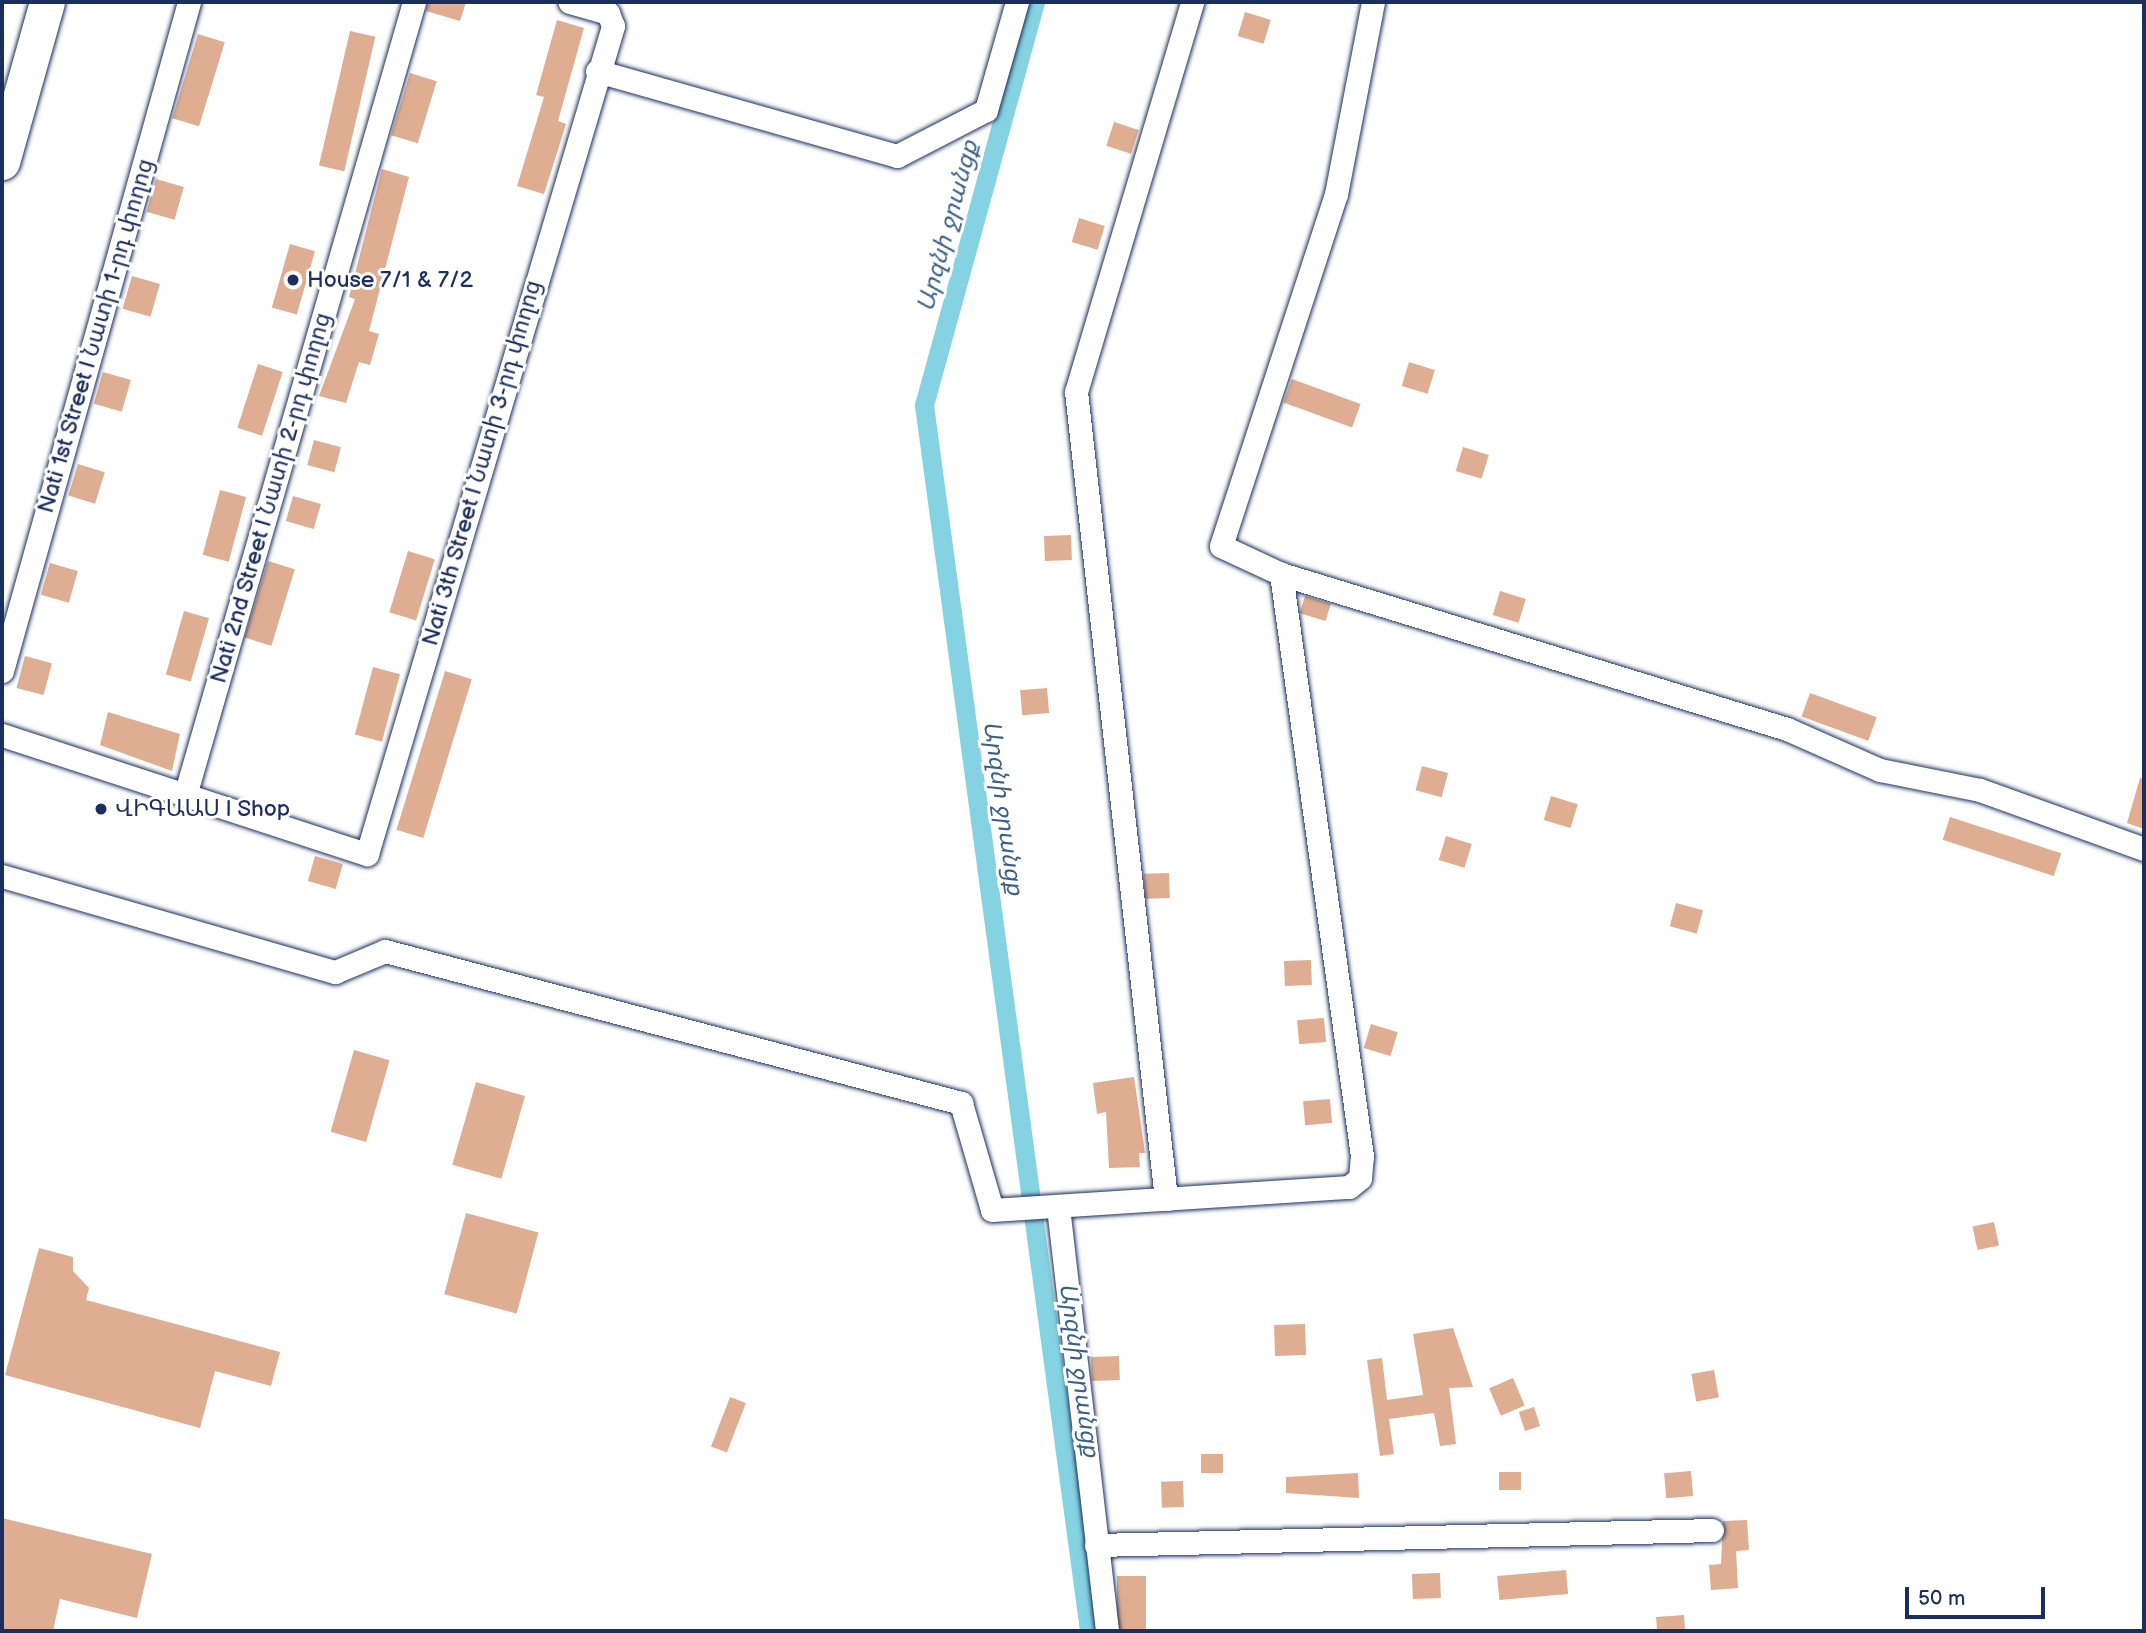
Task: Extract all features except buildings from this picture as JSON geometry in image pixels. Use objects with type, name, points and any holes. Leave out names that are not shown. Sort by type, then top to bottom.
[{"type":"main road","points":[[2,162],[47,2]]},
{"type":"street","name":"Nati 1st Street | Նատի 1-րդ փողոց","points":[[2,671],[190,2]]},
{"type":"street","name":"Nati 2nd Street | Նատի 2-րդ փողոց","points":[[186,792],[414,2]]},
{"type":"street","name":"Nati 3th Street | Նատի 3-րդ փողոց","points":[[186,792],[367,854],[612,19],[570,2]]},
{"type":"street","points":[[597,72],[897,156],[986,110],[1017,2]]},
{"type":"street","points":[[1166,1199],[1076,393],[1192,2]]},
{"type":"street","points":[[1373,2],[1336,194],[1221,546],[1281,574],[1787,729],[1880,771],[1980,790],[2144,849]]},
{"type":"street","points":[[2,876],[335,972],[385,951],[961,1103],[992,1210],[1166,1199],[1276,1197],[1349,1187],[1360,1178],[1362,1156],[1281,574]]},
{"type":"street","points":[[2,735],[186,792]]},
{"type":"street","points":[[1041,1208],[1096,1545],[1107,1631]]},
{"type":"street","points":[[1096,1545],[1712,1530]]},
{"type":"waterway","name":"Արզնի ջրանցք","points":[[1035,2],[924,405],[1089,1631]]},
{"type":"place","name":"House 7/1 & 7/2","points":[[293,280]]},
{"type":"place","name":"ՎԻԳԱԱՍ | Shop","points":[[101,809]]}]
